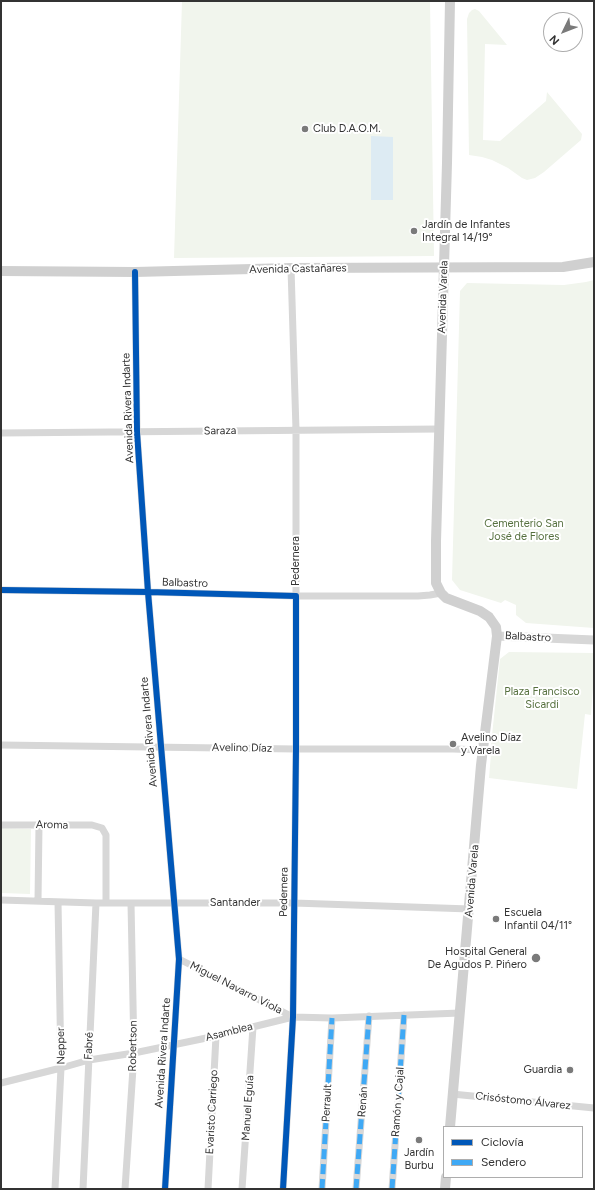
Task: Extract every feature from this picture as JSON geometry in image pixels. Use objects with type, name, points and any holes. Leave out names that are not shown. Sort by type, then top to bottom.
[{"type":"main road","name":"Avenida Varela","points":[[441,593],[436,583],[436,541],[450,1]]},
{"type":"main road","name":"Avenida Castañares","points":[[1,271],[135,272],[291,268],[563,267],[594,262]]},
{"type":"main road","name":"Balbastro","points":[[441,593],[446,598],[480,611],[489,617],[496,627],[497,636]]},
{"type":"main road","name":"Avenida Varela","points":[[450,1126],[483,750],[497,636]]},
{"type":"main road","points":[[445,1189],[446,1178]]},
{"type":"street","name":"Pedernera","points":[[284,1189],[293,1017],[296,749],[296,430],[291,268]]},
{"type":"street","name":"Avenida Rivera Indarte","points":[[135,272],[137,432],[160,747],[179,959],[165,1189]]},
{"type":"street","name":"Saraza","points":[[1,433],[439,429]]},
{"type":"street","name":"Balbastro","points":[[1,590],[296,596],[418,596],[441,593]]},
{"type":"street","name":"Balbastro","points":[[497,636],[594,640]]},
{"type":"street","name":"Avelino Díaz","points":[[1,745],[483,750]]},
{"type":"street","name":"Aroma","points":[[1,825],[92,826],[102,828],[106,836],[106,902]]},
{"type":"street","points":[[38,901],[39,825]]},
{"type":"street","name":"Santander","points":[[1,900],[96,903],[294,903],[470,909]]},
{"type":"street","name":"Nepper","points":[[55,1189],[61,1068],[58,902]]},
{"type":"street","name":"Fabré","points":[[83,1189],[96,903]]},
{"type":"street","name":"Robertson","points":[[125,1189],[134,1053],[131,903]]},
{"type":"street","name":"Miguel Navarro Viola","points":[[179,959],[293,1017]]},
{"type":"street","name":"Asamblea","points":[[1,1083],[89,1060],[134,1053],[216,1036],[293,1017],[332,1018],[460,1013]]},
{"type":"street","name":"Ramón y Cajal","points":[[392,1189],[404,1015]]},
{"type":"street","name":"Renán","points":[[356,1189],[369,1016]]},
{"type":"street","name":"Perrault","points":[[322,1189],[332,1018]]},
{"type":"street","name":"Manuel Eguía","points":[[242,1189],[253,1026]]},
{"type":"street","name":"Evaristo Carriego","points":[[208,1189],[216,1036]]},
{"type":"street","name":"Crisóstomo Álvarez","points":[[452,1094],[594,1108]]},
{"type":"green space","name":"Club D.A.O.M.","points":[[182,1],[430,1],[434,256],[174,258]]},
{"type":"green space","points":[[475,9],[479,11],[507,45],[485,44],[483,140],[500,141],[546,101],[547,92],[582,134],[581,140],[535,178],[527,180],[492,160],[469,155],[467,19],[469,13]]},
{"type":"green space","name":"Cementerio San José de Flores","points":[[594,280],[594,628],[526,623],[516,615],[516,605],[505,600],[501,603],[460,590],[452,580],[460,291],[467,283],[564,285]]},
{"type":"green space","name":"Plaza Francisco Sicardi","points":[[509,652],[594,653],[591,715],[585,714],[577,789],[489,778],[491,754],[496,754],[497,750],[497,746],[491,745],[500,659]]},
{"type":"green space","points":[[1,828],[31,829],[30,894],[1,893]]},
{"type":"shaded area","points":[[371,136],[393,137],[393,200],[371,200]]},
{"type":"marked path","points":[[392,1189],[404,1015]]},
{"type":"marked path","points":[[356,1189],[369,1016]]},
{"type":"marked path","points":[[322,1189],[332,1018]]},
{"type":"cycle path","points":[[135,272],[137,432],[148,592],[179,959],[165,1189]]},
{"type":"cycle path","points":[[1,590],[296,596],[293,1017],[283,1189]]},
{"type":"place","name":"Club D.A.O.M.","points":[[305,129]]},
{"type":"place","name":"Jardín de Infantes Integral 14/19°","points":[[414,231]]},
{"type":"place","name":"Avelino Díaz y Varela","points":[[453,744]]},
{"type":"place","name":"Escuela Infantil 04/11°","points":[[496,919]]},
{"type":"place","name":"Hospital General De Agudos P. Pińero","points":[[536,958]]},
{"type":"place","name":"Guardia","points":[[570,1070]]},
{"type":"place","name":"Jardín Burbu","points":[[419,1140]]}]
